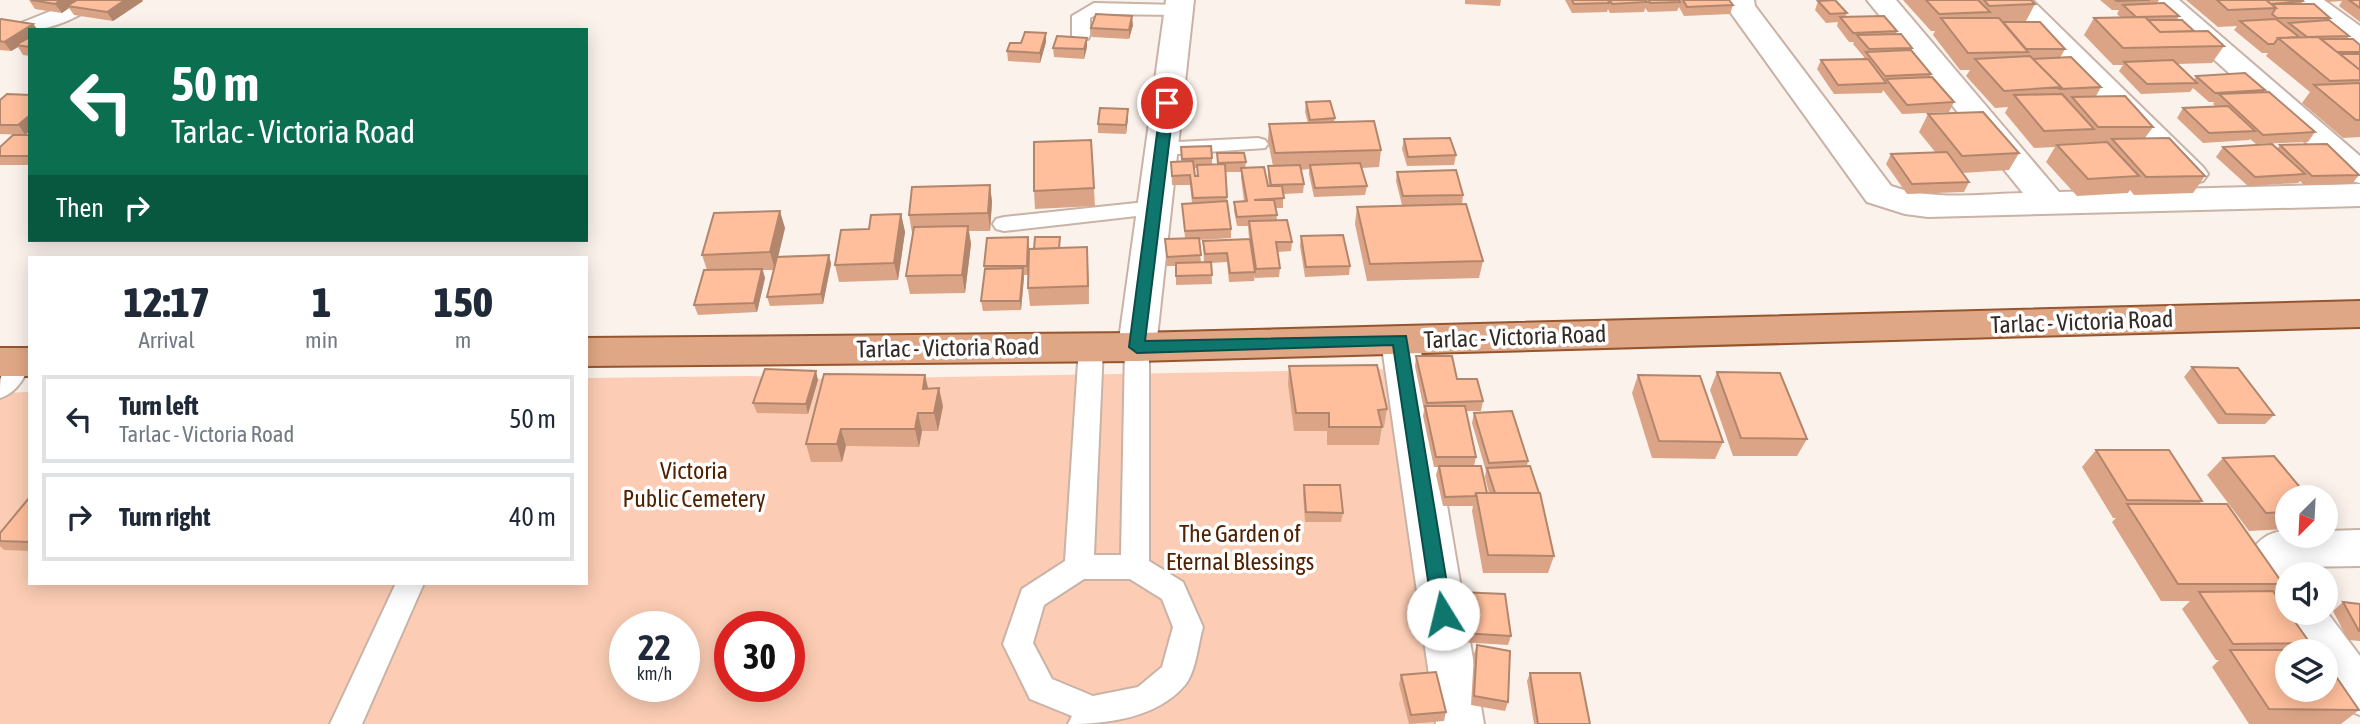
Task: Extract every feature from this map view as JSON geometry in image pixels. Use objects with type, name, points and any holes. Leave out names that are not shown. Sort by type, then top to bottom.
[{"type":"main road","name":"Tarlac - Victoria Road","points":[[588,352],[1137,347],[2360,314]]},
{"type":"street","points":[[1740,0],[1741,7],[1879,194],[1905,203],[1927,206],[2359,191]]},
{"type":"street","points":[[1881,0],[2049,202]]},
{"type":"street","points":[[2016,0],[2215,198]]},
{"type":"street","points":[[2162,0],[2359,191]]},
{"type":"street","points":[[2306,0],[2360,40]]},
{"type":"street","points":[[1137,347],[1180,5]]},
{"type":"street","points":[[1400,340],[1460,724]]},
{"type":"street","points":[[2275,574],[2268,561],[2279,550],[2360,548]]},
{"type":"street","points":[[2310,625],[2360,694]]},
{"type":"lane","points":[[28,27],[69,12],[91,0]]},
{"type":"lane","points":[[1081,35],[1081,16],[1094,8],[1180,5]]},
{"type":"lane","points":[[1161,149],[1258,144]]},
{"type":"lane","points":[[1004,224],[1155,208]]},
{"type":"lane","points":[[1079,567],[1091,347]]},
{"type":"lane","points":[[1135,567],[1137,347]]},
{"type":"lane","points":[[1079,567],[1135,567],[1173,591],[1188,627],[1175,675],[1146,699],[1088,717],[1041,690],[1018,644],[1032,598],[1079,567]]},
{"type":"lane","points":[[346,724],[409,585]]},
{"type":"green space","name":"The Garden of Eternal Blessings","points":[[1397,369],[1447,724],[0,724],[0,393],[28,392],[28,585],[588,585],[588,378],[751,376],[826,379]]},
{"type":"building","points":[[31,0],[61,0],[55,4]]},
{"type":"building","points":[[77,0],[125,0],[107,12],[67,6]]},
{"type":"building","points":[[1572,0],[1608,0],[1609,3],[1574,4]]},
{"type":"building","points":[[1610,0],[1645,0],[1647,2],[1612,4]]},
{"type":"building","points":[[1649,0],[1679,0],[1680,2],[1650,3]]},
{"type":"building","points":[[1683,0],[1729,0],[1733,5],[1687,7]]},
{"type":"building","points":[[1835,0],[1847,13],[1830,14],[1818,1]]},
{"type":"building","points":[[1926,0],[1978,0],[1990,12],[1939,14]]},
{"type":"building","points":[[1984,0],[2031,0],[2035,4],[1989,6]]},
{"type":"building","points":[[2217,0],[2266,0],[2276,8],[2228,10]]},
{"type":"building","points":[[2266,0],[2302,0],[2303,1],[2271,4]]},
{"type":"building","points":[[2349,0],[2360,0],[2360,8]]},
{"type":"building","points":[[2164,3],[2179,16],[2136,17],[2123,5]]},
{"type":"building","points":[[2272,4],[2314,4],[2330,18],[2277,18],[2272,14],[2276,8]]},
{"type":"building","points":[[1096,14],[1132,16],[1129,30],[1091,28]]},
{"type":"building","points":[[1884,16],[1897,31],[1853,33],[1840,17]]},
{"type":"building","points":[[2145,17],[2160,32],[2208,31],[2224,46],[2123,48],[2094,18]]},
{"type":"building","points":[[1941,18],[1999,18],[2028,52],[1968,53]]},
{"type":"building","points":[[1,19],[33,24],[4,42],[0,41]]},
{"type":"building","points":[[2276,19],[2299,37],[2278,38],[2274,44],[2268,44],[2240,21]]},
{"type":"building","points":[[2148,20],[2182,20],[2194,31],[2160,32]]},
{"type":"building","points":[[2329,20],[2349,36],[2307,37],[2289,23]]},
{"type":"building","points":[[2003,22],[2040,22],[2065,49],[2026,49]]},
{"type":"building","points":[[1025,32],[1046,33],[1040,53],[1007,51],[1010,43],[1021,43]]},
{"type":"building","points":[[1901,34],[1912,48],[1869,49],[1857,35]]},
{"type":"building","points":[[1057,36],[1087,38],[1084,49],[1053,48]]},
{"type":"building","points":[[2318,37],[2360,70],[2360,80],[2330,81],[2278,38]]},
{"type":"building","points":[[28,38],[28,47],[16,45]]},
{"type":"building","points":[[2321,39],[2353,39],[2360,45],[2360,52],[2337,52]]},
{"type":"building","points":[[1911,50],[1931,74],[1885,76],[1866,52]]},
{"type":"building","points":[[2340,54],[2360,54],[2360,70]]},
{"type":"building","points":[[2030,56],[2061,87],[2004,91],[1975,59]]},
{"type":"building","points":[[2071,57],[2101,87],[2060,89],[2033,59]]},
{"type":"building","points":[[1868,59],[1886,83],[1838,85],[1821,60]]},
{"type":"building","points":[[2173,60],[2197,83],[2147,84],[2124,62]]},
{"type":"building","points":[[2245,73],[2265,90],[2215,93],[2196,76]]},
{"type":"building","points":[[1932,77],[1954,102],[1907,105],[1886,79]]},
{"type":"building","points":[[2360,83],[2360,120],[2356,120],[2314,85]]},
{"type":"building","points":[[2269,92],[2315,132],[2263,135],[2219,94]]},
{"type":"building","points":[[7,94],[28,95],[28,117],[18,125],[0,125],[0,100]]},
{"type":"building","points":[[2062,94],[2094,129],[2044,131],[2014,95]]},
{"type":"building","points":[[2125,96],[2153,127],[2098,127],[2072,97]]},
{"type":"building","points":[[1330,101],[1335,118],[1310,120],[1306,102]]},
{"type":"building","points":[[2228,106],[2255,131],[2209,133],[2183,108]]},
{"type":"building","points":[[1100,108],[1128,109],[1126,125],[1098,124]]},
{"type":"building","points":[[1983,112],[2019,153],[1962,156],[1928,114]]},
{"type":"building","points":[[1374,121],[1381,150],[1275,153],[1269,124]]},
{"type":"building","points":[[13,135],[28,135],[28,156],[0,156],[0,147]]},
{"type":"building","points":[[1450,138],[1456,155],[1408,157],[1404,139]]},
{"type":"building","points":[[2169,138],[2205,176],[2146,177],[2112,139]]},
{"type":"building","points":[[1091,140],[1094,188],[1034,191],[1034,142]]},
{"type":"building","points":[[2107,142],[2139,176],[2088,179],[2057,145]]},
{"type":"building","points":[[2272,144],[2305,174],[2255,177],[2223,147]]},
{"type":"building","points":[[2327,144],[2359,175],[2312,176],[2280,145]]},
{"type":"building","points":[[1211,146],[1212,158],[1182,159],[1181,147]]},
{"type":"building","points":[[1947,152],[1969,182],[1912,184],[1891,154]]},
{"type":"building","points":[[1217,153],[1244,153],[1246,162],[1218,163]]},
{"type":"building","points":[[1193,161],[1195,176],[1198,176],[1197,165],[1225,164],[1227,197],[1193,198],[1190,175],[1172,176],[1171,162]]},
{"type":"building","points":[[1360,163],[1367,186],[1315,188],[1310,165]]},
{"type":"building","points":[[1300,165],[1304,184],[1271,185],[1268,166]]},
{"type":"building","points":[[1264,167],[1268,186],[1282,186],[1284,198],[1254,200],[1274,200],[1277,215],[1237,217],[1234,202],[1247,201],[1241,168]]},
{"type":"building","points":[[1456,170],[1463,195],[1403,196],[1397,172]]},
{"type":"building","points":[[990,185],[988,213],[909,215],[912,187]]},
{"type":"building","points":[[1227,201],[1231,229],[1185,231],[1182,204]]},
{"type":"building","points":[[1466,204],[1483,261],[1370,264],[1357,207]]},
{"type":"building","points":[[780,211],[770,252],[702,255],[714,213]]},
{"type":"building","points":[[901,214],[894,263],[835,265],[841,230],[869,229],[871,215]]},
{"type":"building","points":[[1287,220],[1292,242],[1276,242],[1280,268],[1256,269],[1249,221]]},
{"type":"building","points":[[968,226],[962,275],[906,276],[914,227]]},
{"type":"building","points":[[1343,235],[1350,266],[1306,267],[1301,236]]},
{"type":"building","points":[[1028,237],[1027,266],[984,266],[987,238]]},
{"type":"building","points":[[1035,237],[1060,237],[1059,248],[1034,249]]},
{"type":"building","points":[[1199,238],[1201,255],[1167,257],[1165,239]]},
{"type":"building","points":[[1250,239],[1255,272],[1230,273],[1227,253],[1205,254],[1203,241]]},
{"type":"building","points":[[1087,247],[1088,286],[1028,288],[1029,249]]},
{"type":"building","points":[[829,255],[821,294],[767,297],[777,257]]},
{"type":"building","points":[[1211,262],[1212,275],[1176,276],[1176,263]]},
{"type":"building","points":[[1023,268],[1020,301],[981,301],[985,269]]},
{"type":"building","points":[[762,269],[754,303],[694,305],[704,270]]},
{"type":"building","points":[[1416,356],[1452,356],[1457,379],[1477,379],[1483,401],[1427,403]]},
{"type":"building","points":[[1377,365],[1387,409],[1378,410],[1382,427],[1329,427],[1329,413],[1296,413],[1289,366]]},
{"type":"building","points":[[2192,367],[2238,368],[2274,415],[2226,414]]},
{"type":"building","points":[[765,369],[816,371],[806,404],[753,403]]},
{"type":"building","points":[[1717,372],[1780,373],[1807,439],[1741,438]]},
{"type":"building","points":[[824,374],[925,375],[923,389],[939,388],[934,413],[918,413],[915,429],[841,429],[837,444],[806,444]]},
{"type":"building","points":[[1638,375],[1700,376],[1723,442],[1659,441]]},
{"type":"building","points":[[1425,406],[1465,406],[1476,457],[1436,457]]},
{"type":"building","points":[[1512,411],[1528,461],[1489,463],[1474,413]]},
{"type":"building","points":[[2096,450],[2169,450],[2202,501],[2127,500]]},
{"type":"building","points":[[2274,456],[2298,485],[2275,485],[2275,513],[2266,513],[2223,458]]},
{"type":"building","points":[[1439,466],[1481,466],[1487,493],[1445,497]]},
{"type":"building","points":[[1530,466],[1539,493],[1495,493],[1487,468]]},
{"type":"building","points":[[1304,485],[1340,485],[1343,513],[1306,512]]},
{"type":"building","points":[[1476,493],[1540,493],[1554,556],[1488,555]]},
{"type":"building","points":[[28,499],[28,542],[0,541],[0,533]]},
{"type":"building","points":[[2127,504],[2227,504],[2275,573],[2275,584],[2178,584]]},
{"type":"building","points":[[2273,591],[2275,625],[2297,625],[2307,639],[2275,639],[2275,643],[2233,644],[2199,592]]},
{"type":"building","points":[[1458,592],[1505,594],[1511,636],[1462,633]]},
{"type":"building","points":[[2343,602],[2360,604],[2360,631],[2359,631]]},
{"type":"building","points":[[1477,645],[1510,651],[1508,702],[1474,696]]},
{"type":"building","points":[[2230,650],[2275,650],[2275,702],[2338,702],[2338,679],[2359,710],[2269,709]]},
{"type":"building","points":[[1436,672],[1446,712],[1411,715],[1401,675]]},
{"type":"building","points":[[1530,673],[1580,673],[1590,724],[1538,724]]},
{"type":"route","points":[[1167,103],[1137,347],[1400,340],[1443,614]]},
{"type":"park label","name":"Victoria Public Cemetery","points":[[694,485]]}]
